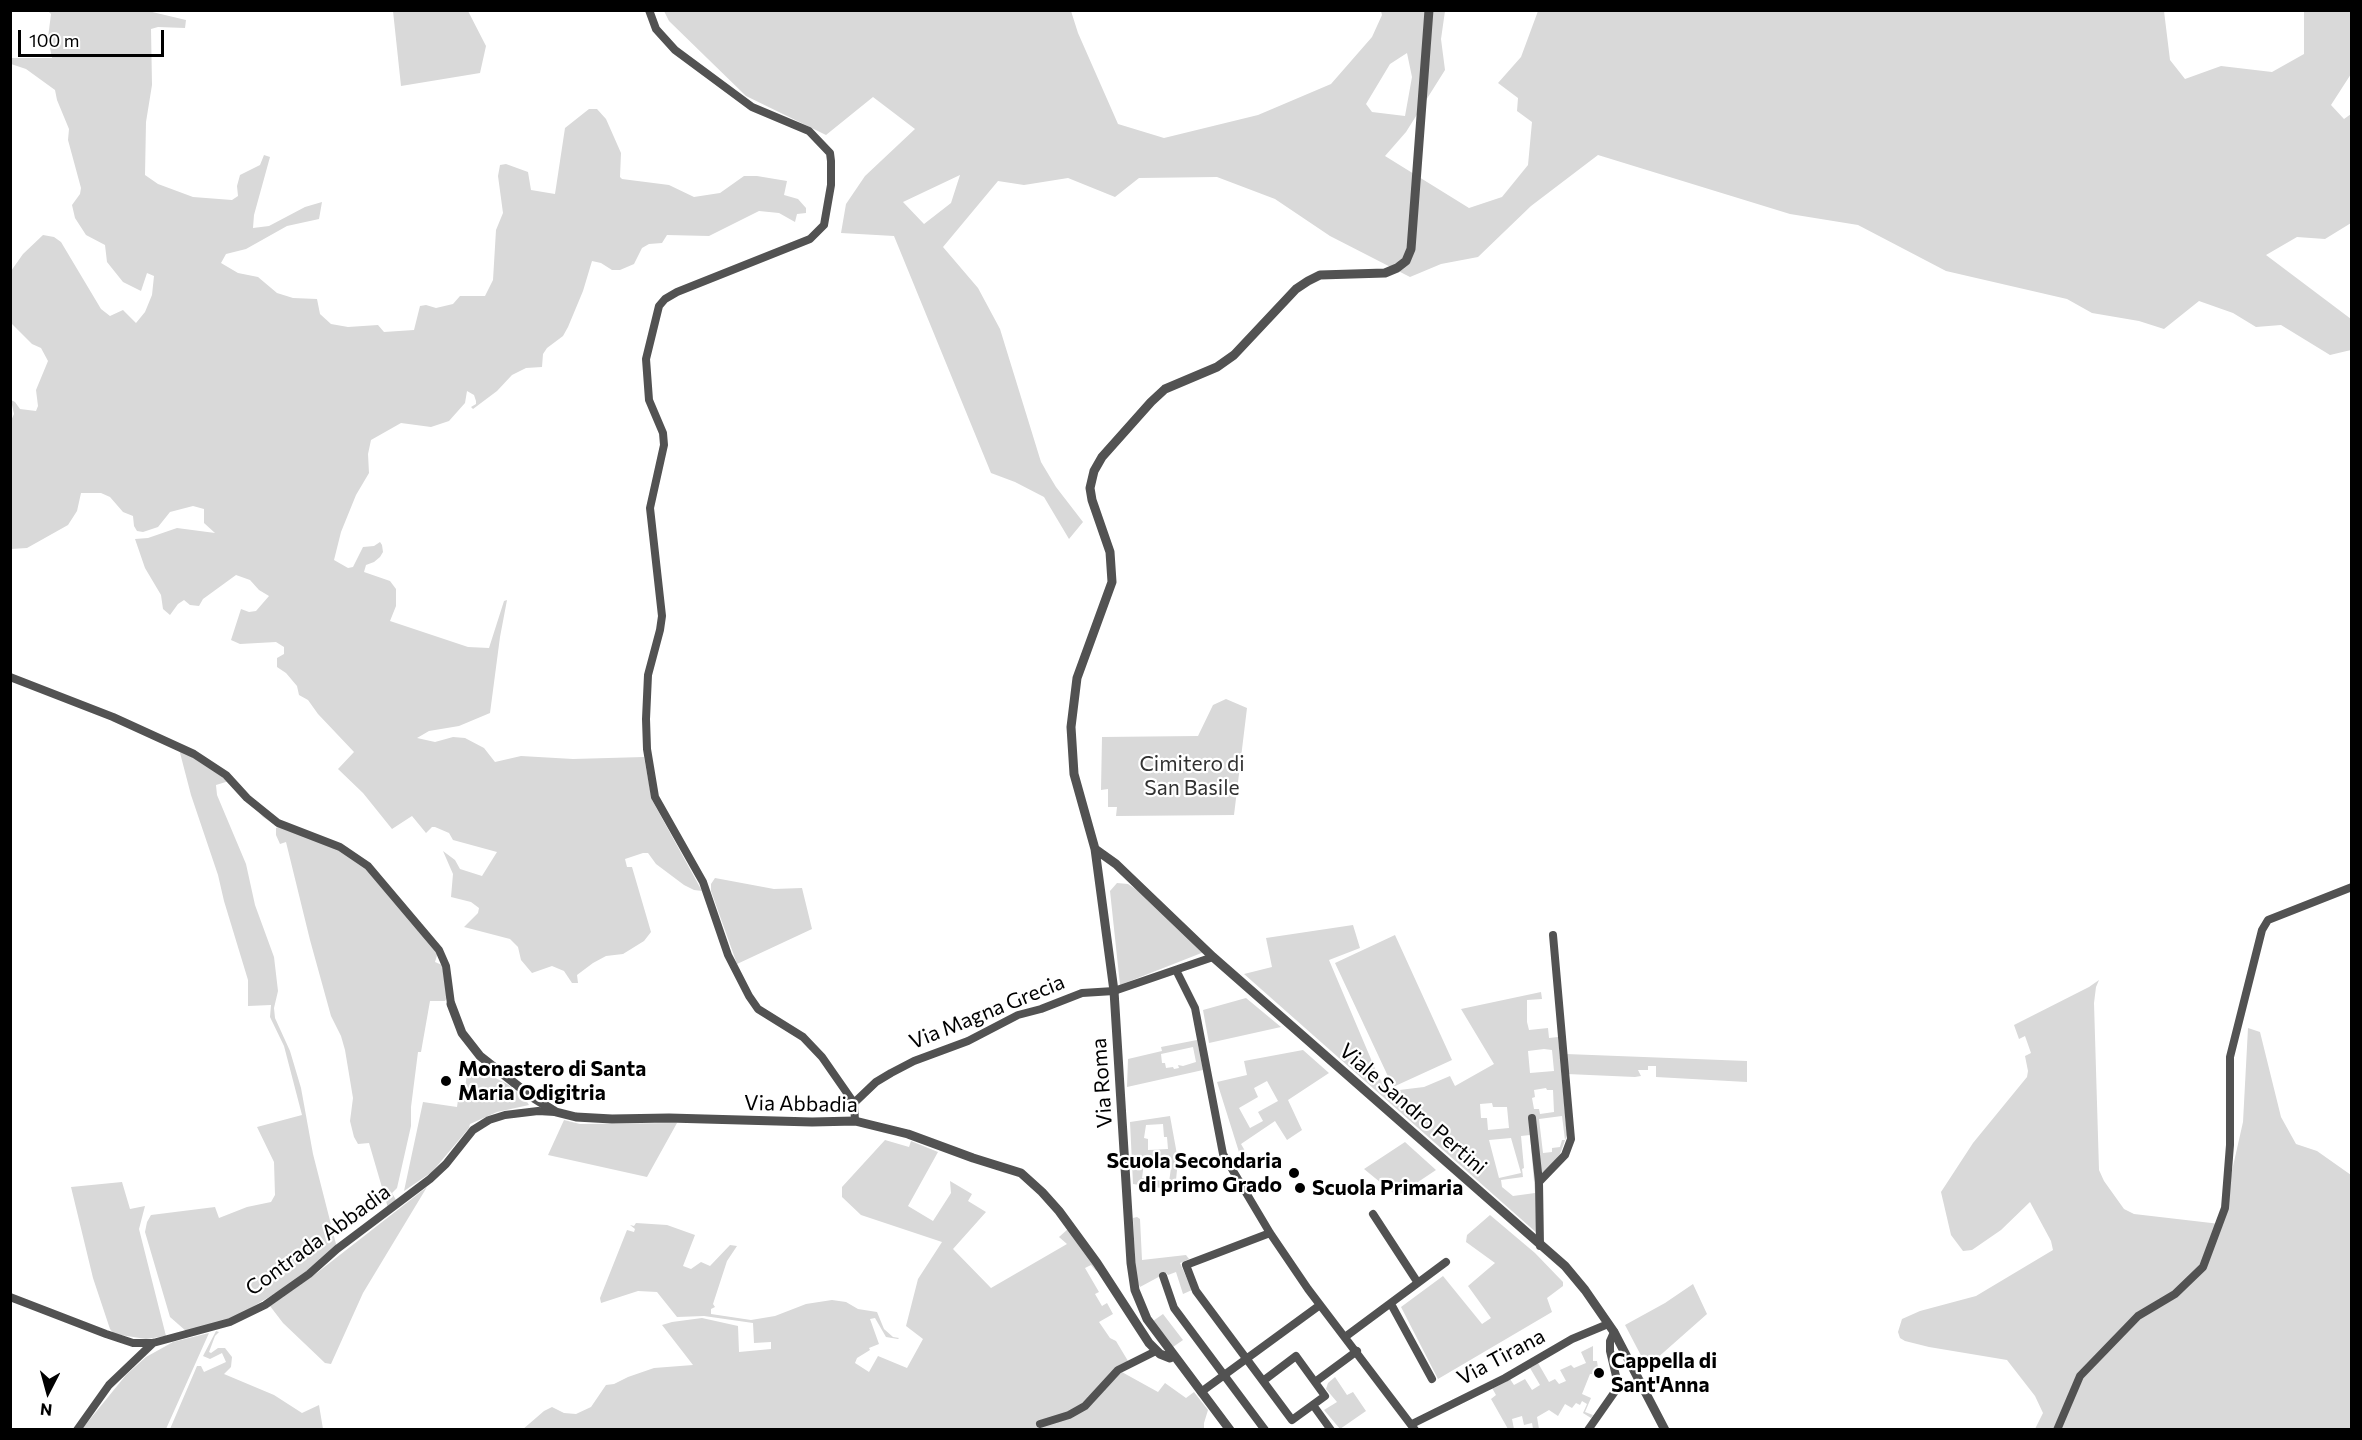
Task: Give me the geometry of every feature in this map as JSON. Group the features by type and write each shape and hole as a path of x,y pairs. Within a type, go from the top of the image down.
{"street":[{"path":"649,10 656,29 675,50 752,107 809,131 830,153 831,184 824,225 810,239 677,292 665,299 659,306 646,359 649,400 663,433 664,444 650,508 662,616 648,675 646,719 647,749 655,797 703,882 728,956 749,996 763,1013 803,1037 822,1057 854,1103 855,1120"},
{"name":"Via Roma","path":"1230,1430 1147,1319 1135,1290 1131,1263 1114,991 1095,849 1074,774 1071,727 1077,678 1112,582 1110,552 1090,488 1094,471 1102,457 1165,389 1217,367 1234,355 1296,289 1308,280 1320,275 1385,273 1406,261 1411,249 1429,10"},
{"path":"10,676 113,717 194,754 226,776 247,798 278,823 340,847 368,866 439,950 446,966 451,1004"},
{"name":"Viale Sandro Pertini","path":"1095,849 1116,864 1213,957 1565,1266 1611,1328 1663,1428"},
{"path":"2058,1430 2080,1376 2138,1316 2175,1294 2203,1268 2225,1208 2230,1145 2230,1057 2262,930 2268,920 2352,887"},
{"path":"1539,1182 1565,1155 1571,1139 1553,935"},
{"name":"Via Magna Grecia","path":"854,1103 891,1073 914,1061 968,1041 1018,1015 1041,1009 1082,993 1096,990 1114,991 1213,957"},
{"path":"1176,970 1195,1008 1223,1154 1270,1233 1320,1305 1414,1427"},
{"name":"Via Abbadia","path":"451,1004 462,1034 480,1056 532,1097 556,1112 576,1117 612,1119 669,1118 812,1122 855,1120 908,1134 963,1155 1021,1173 1059,1211 1156,1351"},
{"name":"Contrada Abbadia","path":"10,1297 133,1342 153,1343 230,1322 265,1305 309,1274 430,1179 446,1164 473,1130 489,1120 522,1112 556,1112"},
{"path":"1532,1118 1539,1182 1540,1246"},
{"path":"1373,1214 1418,1283"},
{"path":"1263,1380 1296,1356 1325,1396 1292,1420 1196,1291 1186,1265 1270,1233"},
{"path":"1345,1337 1446,1262"},
{"path":"1163,1276 1174,1308 1265,1430"},
{"path":"1391,1304 1432,1379"},
{"path":"1200,1392 1320,1305"},
{"path":"1588,1430 1616,1390 1616,1376 1610,1351 1611,1328"},
{"name":"Via Tirana","path":"1414,1427 1572,1339 1611,1328"},
{"path":"77,1430 109,1385 153,1343"},
{"path":"1040,1424 1069,1415 1085,1406 1118,1370 1156,1351 1170,1358 1174,1356"},
{"path":"1315,1382 1357,1351"},
{"path":"1313,1404 1331,1430"}],"green space":[{"path":"48,11 148,11 186,20 185,28 151,29 152,85 146,122 145,175 158,184 193,197 232,200 238,196 237,186 240,175 260,165 264,155 270,157 254,215 253,228 269,226 305,207 322,202 319,219 287,226 246,249 226,254 221,263 238,273 258,277 277,293 293,298 317,299 320,314 331,324 348,327 378,325 384,332 414,330 420,306 436,308 453,304 460,296 485,296 493,280 496,230 503,213 498,176 500,165 506,164 528,172 531,190 555,194 565,128 589,109 597,109 606,119 621,153 620,177 622,179 669,185 694,197 720,193 744,176 757,176 787,181 784,195 798,199 806,208 806,213 797,214 795,222 779,213 759,211 709,236 667,235 662,243 649,244 642,248 634,264 620,270 612,270 601,263 592,261 568,327 563,336 543,354 542,367 526,368 512,375 497,391 473,409 471,407 476,404 474,395 467,391 465,403 449,421 431,427 401,423 371,440 368,454 369,473 356,495 341,532 334,560 348,568 353,567 363,547 374,546 380,542 382,545 383,552 380,557 366,565 364,572 390,581 396,589 396,606 390,621 468,647 489,648 504,601 507,600 490,713 459,726 429,731 417,738 435,742 453,737 465,738 484,748 495,762 521,756 573,759 644,757 652,800 702,891 684,885 656,864 648,853 625,859 627,867 632,867 651,932 644,941 623,954 606,956 593,963 577,975 578,983 572,983 564,971 552,966 532,973 521,960 518,947 510,939 464,927 478,913 479,908 471,902 451,897 453,874 443,851 455,860 460,869 482,876 497,852 453,840 449,833 435,827 426,833 412,816 392,829 363,793 338,769 354,752 308,700 299,695 297,686 286,673 277,667 277,658 284,654 284,647 276,642 240,644 231,640 241,609 249,612 256,611 269,596 259,590 250,580 236,575 203,599 199,606 190,605 184,600 170,615 163,609 161,595 145,568 135,539 148,538 177,528 215,533 204,523 204,509 193,506 170,512 158,527 143,532 137,531 133,516 123,512 110,497 101,493 81,493 77,511 68,525 27,548 11,549 10,423 14,414 11,400 20,409 36,411 38,406 36,390 48,361 41,348 32,344 11,323 11,271 23,254 43,235 54,237 61,242 101,309 110,316 123,310 136,323 145,312 152,295 154,276 147,273 141,291 123,282 107,262 105,245 86,235 75,218 72,205 80,194 81,188 68,140 69,129 55,90 26,69 11,64 10,58 52,58 48,38 51,14"},
{"path":"393,11 468,11 486,46 480,73 401,86"},
{"path":"664,11 1071,11 1078,33 1118,124 1164,138 1258,115 1331,84 1372,37 1382,15 1381,11 1445,11 1441,39 1445,70 1406,132 1385,156 1469,208 1502,197 1528,165 1532,122 1517,111 1518,98 1498,83 1521,57 1538,11 2164,11 2170,60 2185,79 2221,66 2272,72 2304,54 2304,11 2351,11 2351,74 2331,105 2344,119 2351,114 2351,223 2325,239 2297,237 2266,255 2351,319 2351,350 2330,355 2281,325 2256,327 2233,313 2199,301 2164,329 2139,321 2092,313 2067,299 1946,271 1858,225 1790,214 1598,155 1531,206 1478,257 1441,264 1410,277 1330,236 1275,199 1217,177 1139,178 1115,197 1068,178 1024,185 998,181 943,247 978,288 1000,329 1041,462 1056,487 1083,522 1069,539 1044,497 991,473 894,236 841,233 846,204 865,176 915,129 873,97 826,135 746,96 669,21","holes":["1407,53 1412,77 1405,116 1372,112 1366,104 1390,64","960,175 951,203 924,224 903,202"]},
{"name":"Cimitero di San Basile","path":"1226,699 1247,708 1234,815 1116,816 1117,807 1108,807 1108,789 1101,790 1102,737 1198,736 1213,705"},
{"path":"179,749 217,769 282,828 329,845 363,863 437,947 435,962 442,965 447,998 445,1001 430,1001 421,1052 418,1052 411,1126 397,1188 392,1193 396,1200 388,1208 369,1143 358,1144 354,1137 350,1121 353,1098 345,1050 331,1016 286,842 280,844 276,835 278,827 263,817 234,785 229,781 216,785 217,795 246,864 255,905 274,957 278,991 274,1008 275,1018 290,1051 301,1088 313,1154 337,1248 291,1284 242,1313 212,1326 186,1331 170,1317 145,1232 147,1222 151,1215 215,1207 219,1218 247,1207 271,1202 275,1195 274,1162 257,1127 302,1115 284,1046 270,1017 271,1005 248,1006 248,980"},
{"path":"715,878 774,889 802,888 812,929 737,964 711,891 711,884"},
{"path":"1117,883 1128,884 1140,892 1204,952 1120,985 1110,891"},
{"path":"1353,925 1360,948 1329,960 1379,1078 1391,1091 1424,1087 1450,1076 1455,1086 1494,1064 1461,1009 1541,992 1542,999 1527,1000 1527,1022 1529,1030 1548,1028 1549,1038 1558,1037 1567,1135 1560,1154 1537,1181 1538,1234 1244,974 1272,967 1266,938","holes":["1552,1050 1554,1071 1530,1073 1528,1051","1546,1088 1553,1090 1554,1112 1540,1114 1539,1109 1534,1109 1532,1098 1535,1097 1534,1090","1492,1103 1493,1107 1507,1107 1509,1128 1488,1130 1487,1118 1481,1118 1480,1104","1562,1116 1565,1140 1562,1140 1560,1147 1552,1148 1552,1152 1543,1153 1539,1119","1530,1135 1535,1193 1513,1196 1502,1187 1501,1180 1523,1177 1522,1169 1524,1168 1521,1136","1511,1138 1521,1173 1499,1178 1489,1140"]},
{"path":"1395,935 1452,1060 1393,1087 1335,963"},
{"path":"2099,980 2094,1003 2099,1170 2124,1209 2134,1214 2220,1224 2243,1122 2248,1028 2260,1032 2281,1117 2296,1144 2317,1151 2351,1175 2351,1429 2035,1429 2043,1413 2035,1396 2007,1360 1929,1347 1900,1338 1898,1332 1902,1319 1920,1311 1976,1296 2053,1250 2051,1241 2030,1202 2001,1230 1972,1250 1963,1251 1951,1235 1941,1192 1973,1143 2027,1077 2025,1056 2031,1053 2025,1036 2019,1039 2014,1025"},
{"path":"1246,998 1281,1027 1209,1043 1203,1010"},
{"path":"1197,1040 1203,1070 1127,1087 1128,1059 1162,1051 1161,1047","holes":["1193,1047 1196,1062 1183,1066 1178,1065 1179,1068 1166,1068 1165,1063 1162,1063 1161,1054"]},
{"path":"1303,1050 1329,1073 1288,1100 1302,1130 1287,1140 1275,1121 1241,1144 1252,1163 1244,1168 1217,1082 1247,1075 1244,1061","holes":["1267,1081 1278,1101 1258,1112 1263,1121 1250,1128 1239,1108 1258,1097 1254,1088"]},
{"path":"1566,1054 1747,1061 1747,1082 1656,1077 1656,1066 1648,1066 1648,1070 1638,1070 1641,1076 1635,1077 1567,1074"},
{"path":"468,1068 486,1073 507,1084 524,1097 529,1105 497,1112 470,1124 432,1172 404,1191 423,1102 457,1107 458,1100 463,1100"},
{"path":"1170,1116 1178,1160 1175,1190 1133,1184 1130,1122","holes":["1163,1124 1168,1149 1148,1150 1148,1139 1144,1138 1146,1125","1144,1163 1171,1168 1169,1182 1142,1178"]},
{"path":"564,1120 580,1124 677,1123 647,1177 548,1155"},
{"path":"885,1140 909,1147 911,1141 938,1152 908,1206 933,1221 951,1193 950,1181 972,1194 968,1201 986,1212 953,1249 991,1288 1067,1244 1059,1237 1068,1229 1098,1269 1096,1271 1091,1265 1085,1268 1099,1292 1095,1294 1102,1306 1107,1303 1113,1314 1099,1322 1110,1338 1116,1341 1128,1361 1120,1371 1158,1392 1165,1383 1186,1398 1194,1392 1208,1410 1204,1430 522,1430 552,1407 564,1413 576,1414 591,1407 606,1385 654,1368 693,1365 662,1325 702,1318 738,1326 739,1352 771,1349 771,1342 754,1343 753,1323 704,1316 677,1317 657,1292 638,1291 601,1303 600,1298 627,1230 634,1232 635,1229 630,1225 634,1226 636,1223 667,1225 695,1235 683,1266 691,1269 701,1262 710,1266 730,1245 737,1246 727,1261 713,1304 715,1307 711,1309 711,1314 751,1320 775,1316 806,1304 832,1300 846,1302 858,1309 877,1312 884,1329 893,1337 899,1338 886,1337 875,1318 870,1319 879,1344 869,1348 870,1350 857,1358 855,1363 869,1372 878,1356 907,1368 923,1339 906,1326 918,1279 942,1242 861,1215 842,1197 842,1187"},
{"path":"1405,1142 1436,1170 1397,1196 1364,1169"},
{"path":"122,1182 130,1209 145,1206 139,1229 166,1336 146,1339 114,1334 110,1329 93,1278 71,1187"},
{"path":"427,1187 363,1293 331,1364 325,1363 283,1323 270,1306 318,1272"},
{"path":"1490,1215 1535,1253 1563,1282 1563,1286 1547,1298 1552,1312 1438,1379 1401,1307 1443,1276 1482,1324 1491,1318 1468,1286 1495,1263 1466,1242 1467,1235"},
{"path":"1133,1218 1140,1219 1142,1260 1186,1255 1189,1259 1180,1263 1192,1290 1183,1294 1176,1272 1168,1275 1166,1273 1140,1287 1136,1279"},
{"path":"1693,1284 1707,1314 1647,1367 1625,1325 1665,1303"},
{"path":"1163,1314 1183,1340 1173,1347 1153,1321"},
{"path":"216,1331 219,1332 209,1352 225,1348 232,1357 231,1367 224,1374 274,1395 302,1413 319,1405 323,1429 170,1429 197,1366 201,1366 204,1372 226,1362 222,1353 210,1359 203,1356"},
{"path":"209,1333 166,1429 82,1429 126,1375 146,1357 173,1342"},
{"path":"1593,1346 1593,1361 1597,1361 1598,1368 1590,1374 1582,1394 1591,1398 1585,1412 1593,1415 1591,1418 1583,1413 1587,1404 1582,1401 1580,1405 1576,1403 1572,1408 1565,1404 1558,1416 1549,1410 1537,1417 1539,1429 1533,1429 1532,1423 1524,1425 1522,1416 1512,1419 1514,1429 1508,1429 1491,1399 1496,1395 1492,1388 1510,1379 1514,1385 1525,1379 1532,1390 1540,1385 1530,1368 1538,1363 1549,1382 1555,1379 1559,1384 1566,1381 1560,1370 1571,1365 1574,1368 1586,1363 1581,1352"},
{"path":"1335,1377 1347,1395 1353,1392 1366,1411 1340,1429 1324,1410 1337,1402 1326,1389 1328,1383"}],"place":[{"name":"Monastero di Santa Maria Odigitria","path":"446,1081"},
{"name":"Scuola Secondaria di primo Grado","path":"1294,1173"},
{"name":"Scuola Primaria","path":"1300,1188"},
{"name":"Cappella di Sant'Anna","path":"1599,1373"}]}
